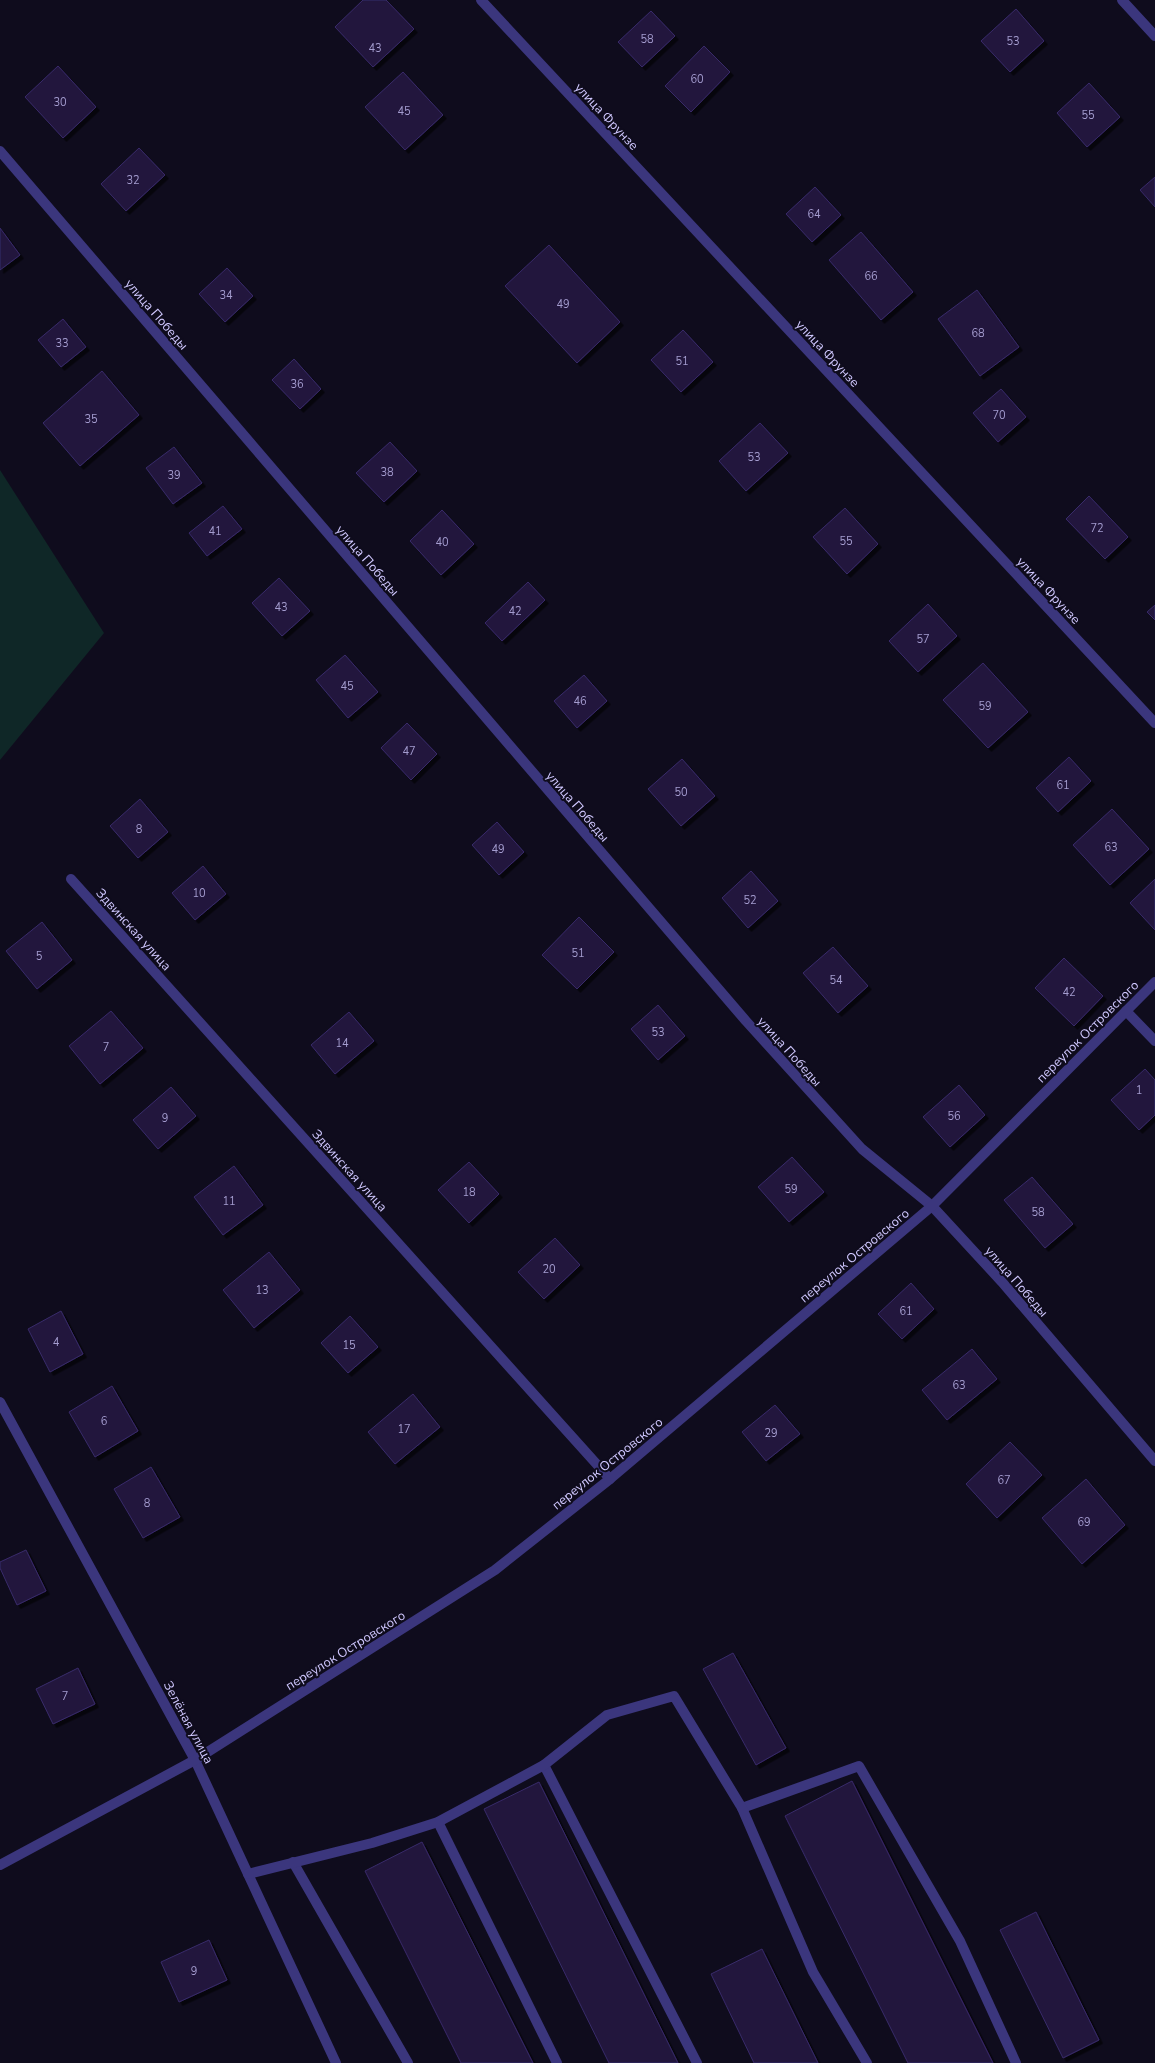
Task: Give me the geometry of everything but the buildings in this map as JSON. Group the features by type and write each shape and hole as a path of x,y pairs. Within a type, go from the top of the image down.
{"street":[{"name":"улица Фрунзе","path":"481,0 1155,723"},
{"path":"1122,0 1155,36"},
{"name":"улица Победы","path":"0,151 746,1021 862,1149 932,1206 1002,1282 1155,1460"},
{"name":"Здвинская улица","path":"71,879 610,1479"},
{"name":"переулок Островского","path":"0,1866 195,1760 495,1570 610,1479 932,1206 1155,982"},
{"path":"1126,1011 1155,1041"},
{"name":"Зелёная улица","path":"0,1402 4,1417 195,1760 336,2063"},
{"path":"248,1874 372,1843 438,1822 544,1765 607,1715 674,1696 742,1808 813,1972 867,2063"},
{"path":"544,1765 697,2063"},
{"path":"742,1808 860,1766 960,1941 1016,2063"},
{"path":"438,1822 557,2063"},
{"path":"293,1862 408,2063"}],"green space":[{"path":"0,470 104,633 0,760"}]}
